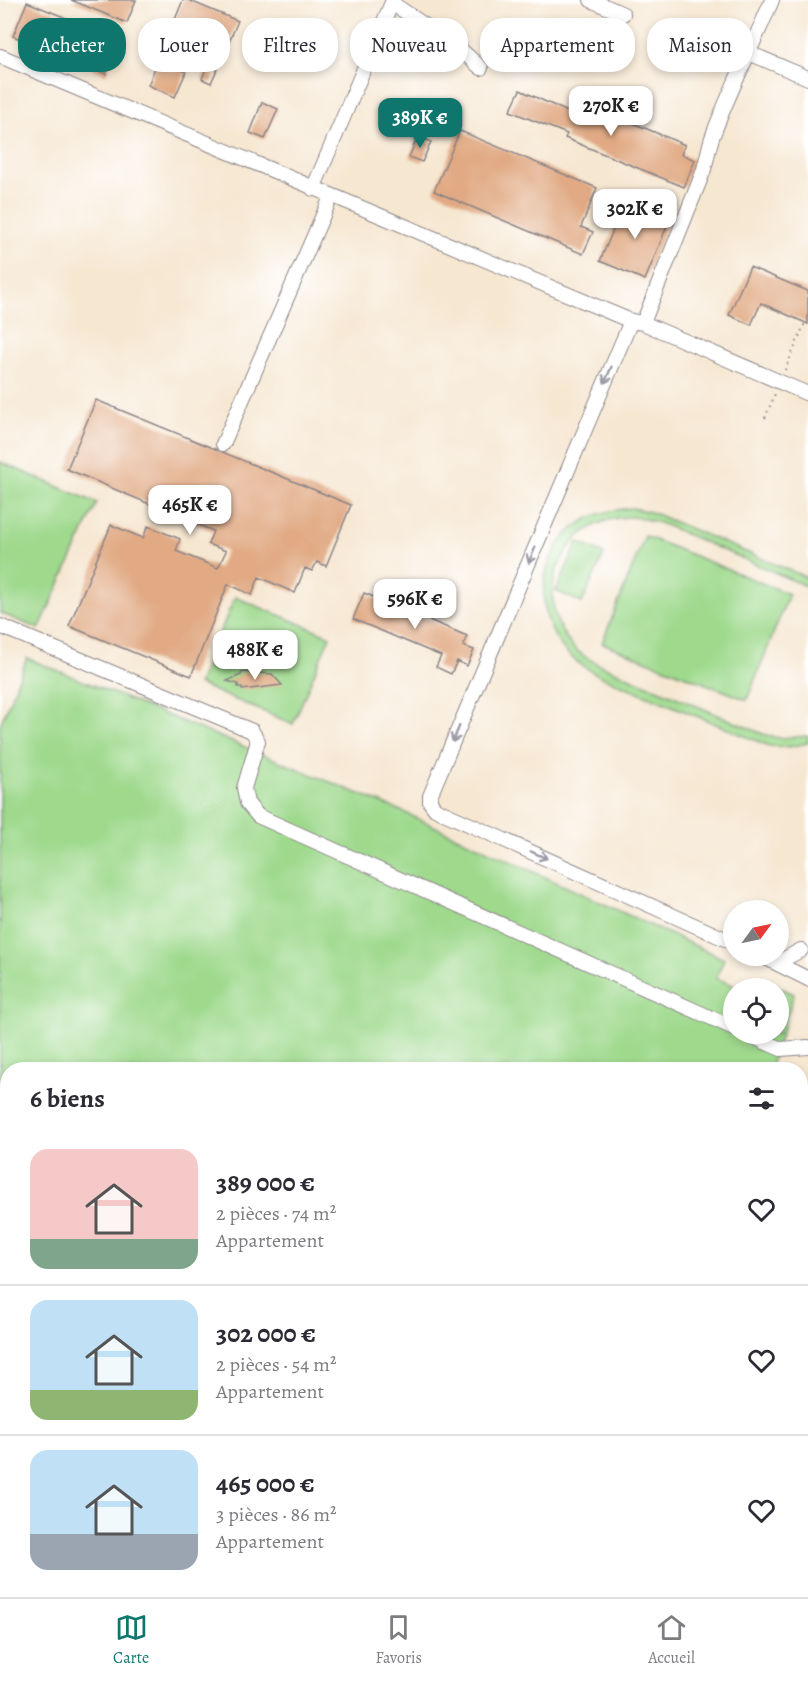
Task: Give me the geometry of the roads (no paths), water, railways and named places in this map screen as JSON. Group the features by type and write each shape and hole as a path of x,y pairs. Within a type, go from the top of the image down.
{"street":[{"path":"591,0 623,14"},
{"path":"753,44 772,0"},
{"path":"313,189 393,1 461,50 480,67"},
{"path":"753,55 808,78"},
{"path":"0,56 313,189 808,393"},
{"path":"723,938 435,809 429,802 490,653 699,183 712,139 738,72"},
{"path":"223,444 331,196"},
{"path":"0,626 252,731 258,741 244,788 247,803 258,816 723,1023"},
{"path":"789,956 801,950"},
{"path":"783,966 808,979"},
{"path":"769,1044 781,1049 808,1047"}]}
